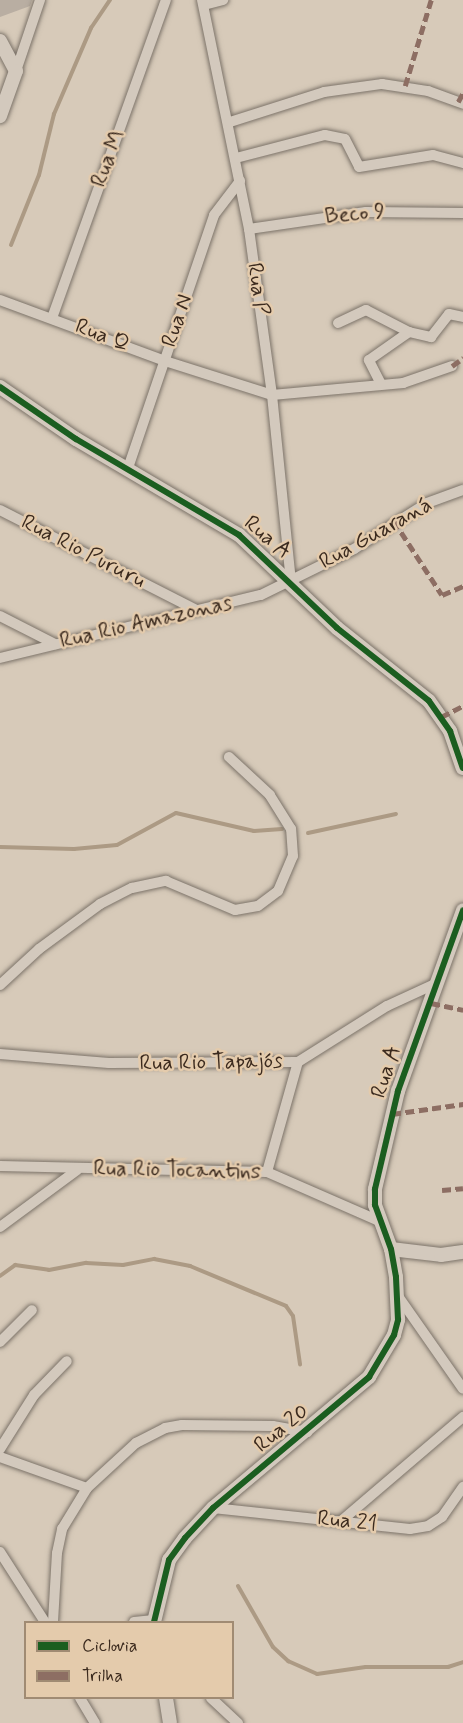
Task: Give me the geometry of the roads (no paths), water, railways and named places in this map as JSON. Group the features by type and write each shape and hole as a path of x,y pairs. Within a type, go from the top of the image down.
{"street":[{"path":"0,116 40,0"},
{"name":"Rua M","path":"52,318 166,0"},
{"path":"203,2 223,0"},
{"name":"Rua P","path":"203,2 230,122 249,229 272,395 291,582"},
{"path":"0,41 16,71"},
{"path":"230,122 324,92 382,84 428,91 463,104"},
{"path":"236,158 325,135 345,139 359,167 433,155 463,163"},
{"name":"Rua N","path":"128,468 214,215 240,181"},
{"name":"Beco 9","path":"249,229 366,212 463,213"},
{"name":"Rua Q","path":"0,300 165,361 272,395"},
{"path":"338,322 366,310 409,332 431,337 449,314 463,317"},
{"path":"381,384 369,360 409,332"},
{"path":"272,395 427,378 452,366"},
{"name":"Rua A","path":"0,387 66,433 239,535 337,628 429,701 450,730 463,768"},
{"name":"Rua Guaraná","path":"291,582 354,549 427,503 463,490"},
{"name":"Rua Rio Pururu","path":"0,510 198,611"},
{"name":"Rua Rio Amazonas","path":"0,658 261,595 291,582"},
{"path":"0,616 55,644"},
{"path":"0,985 39,949 99,904 132,888 166,881 235,910 258,906 278,891 293,856 291,829 270,795 230,757"},
{"name":"Rua A","path":"391,1249 379,1221 375,1189 398,1091 463,910"},
{"name":"Rua Rio Tapajós","path":"0,1054 109,1063 298,1062 387,1006 437,983"},
{"path":"267,1172 298,1062"},
{"name":"Rua Rio Tocantins","path":"0,1167 267,1172 379,1221"},
{"path":"0,1227 77,1170"},
{"path":"391,1249 441,1255 463,1252"},
{"name":"Rua 20","path":"154,1621 169,1560 213,1508 307,1432 369,1377 386,1354 398,1320 398,1296 391,1249"},
{"path":"398,1296 463,1389"},
{"path":"0,1342 32,1310"},
{"path":"0,1449 34,1395 67,1361"},
{"path":"340,1522 463,1417"},
{"path":"53,1621 57,1553 62,1528 87,1488 136,1443 165,1428 273,1426 307,1432"},
{"path":"0,1457 87,1488"},
{"name":"Rua 21","path":"213,1508 410,1529 428,1526 442,1518 463,1487"},
{"path":"0,1552 44,1621"},
{"path":"81,1699 95,1723"},
{"path":"166,1699 171,1723"},
{"path":"212,1699 238,1723"}],"waterway":[{"path":"11,245 39,175 54,114 91,28 110,0"},
{"path":"0,847 74,849 117,845 176,813 254,831 282,829"},
{"path":"308,833 396,814"},
{"path":"0,1276 15,1265 49,1270 86,1263 123,1265 154,1259 190,1266 286,1306 293,1316 300,1364"},
{"path":"238,1586 273,1647 288,1661 317,1674 366,1667 448,1667 463,1662"}]}
